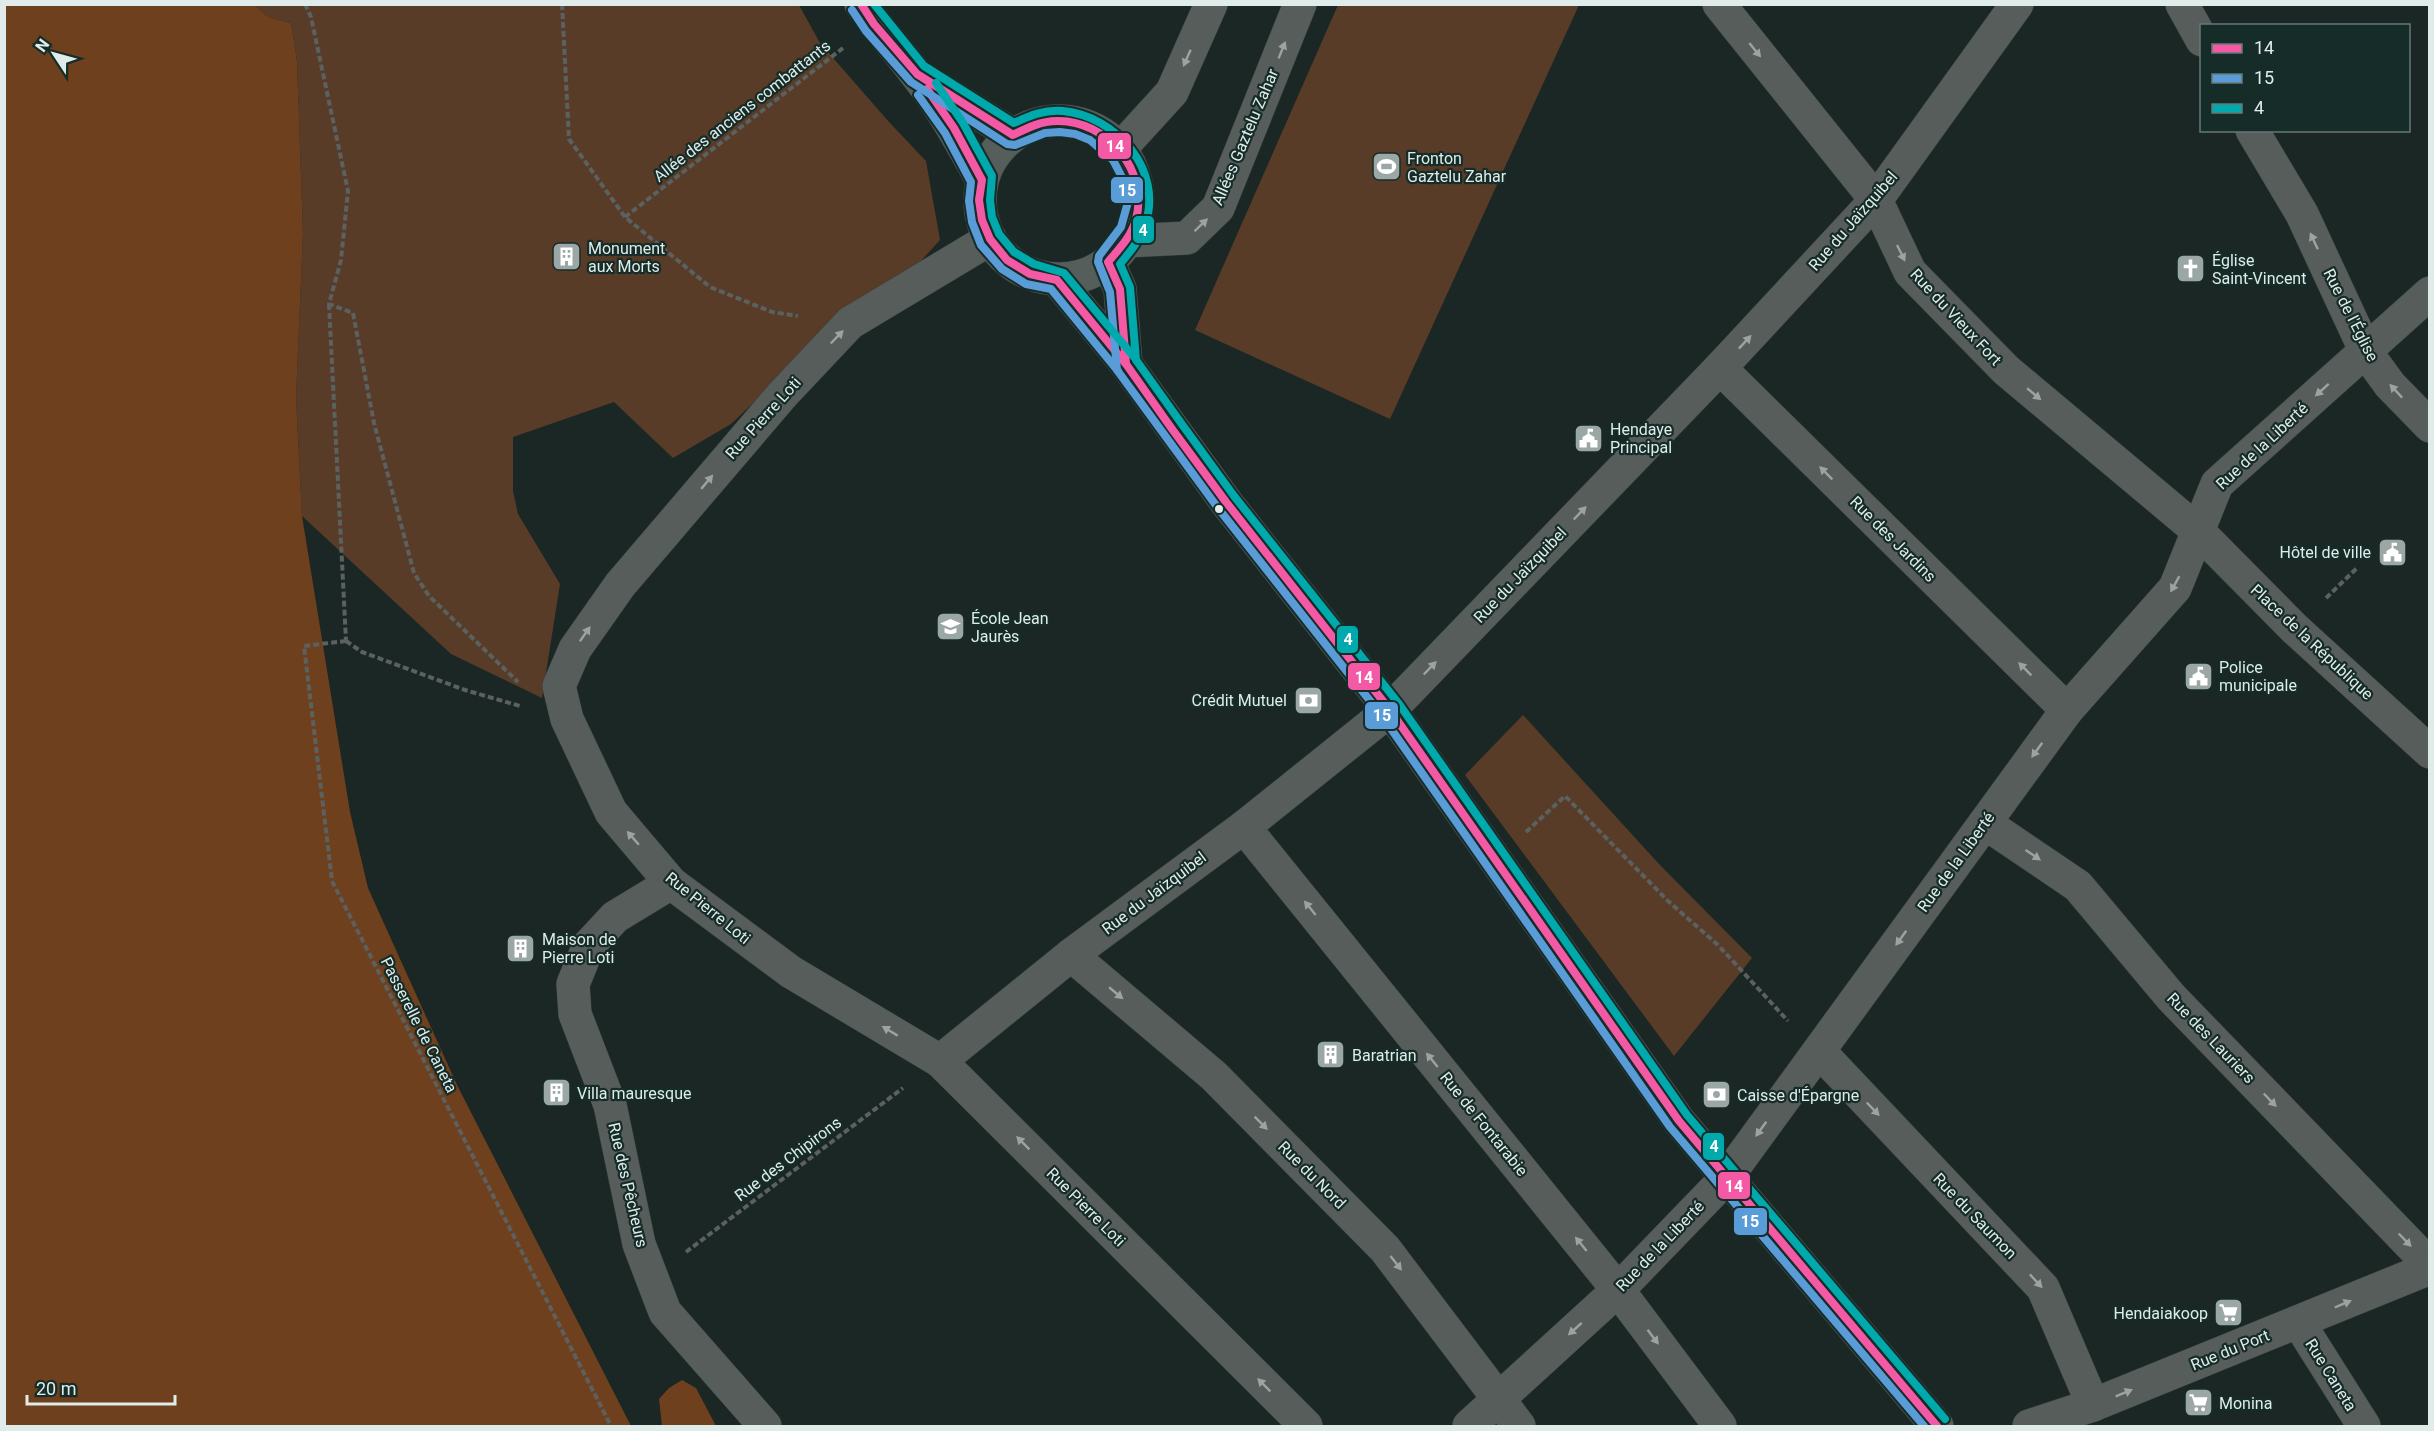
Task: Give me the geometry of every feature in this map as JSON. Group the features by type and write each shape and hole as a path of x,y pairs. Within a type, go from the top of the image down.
{"main road":[{"path":"868,14 917,74 954,128 982,180"},
{"path":"917,74 1013,135"},
{"path":"1059,121 1082,124 1103,134 1120,149 1132,170 1138,194 1136,219 1117,252 1084,275 1057,280 1030,274 1007,260 990,238 982,220 980,200 982,180 999,147 1013,135 1035,124 1059,121"},
{"path":"1117,252 1126,364"},
{"path":"1057,280 1126,364 1226,502 1390,710 1679,1121 1937,1426"}],"street":[{"path":"1120,149 1172,92 1212,4"},
{"name":"Allées Gaztelu Zahar","path":"1117,252 1187,238 1218,208 1300,4"},
{"name":"Rue du Vieux Fort","path":"1719,4 1876,200 1910,272 1998,362 2197,530"},
{"name":"Rue du Jaïzquibel","path":"940,1061 1071,955 1244,826 1390,710 1720,368 1876,200 2017,4"},
{"path":"2182,4 2200,36"},
{"name":"Rue de l'Église","path":"2253,132 2302,214 2366,352 2390,385 2430,426"},
{"name":"Rue Pierre Loti","path":"990,238 850,323 783,394 620,585 575,649 559,686 567,719 611,812 672,882 791,972 940,1061 1306,1426"},
{"name":"Rue de la Liberté","path":"1468,1426 1618,1290 1726,1177 2067,710 2175,588 2217,484 2430,293"},
{"name":"Rue des Jardins","path":"1720,368 2067,710"},
{"name":"Place de la République","path":"2197,530 2295,629 2430,752"},
{"name":"Rue des Lauriers","path":"1985,823 2078,886 2171,997 2430,1267"},
{"name":"Rue de Fontarabie","path":"1244,826 1618,1290 1720,1426"},
{"name":"Rue des Pêcheurs","path":"672,882 615,917 589,945 573,984 575,1014 610,1105 639,1244 665,1312 765,1426"},
{"name":"Rue du Nord","path":"1071,955 1214,1076 1384,1248 1519,1426"},
{"name":"Rue du Saumon","path":"1819,1051 2043,1288 2093,1405"},
{"name":"Rue du Port","path":"2029,1426 2093,1405 2299,1323 2430,1267"},
{"name":"Rue Caneta","path":"2299,1323 2364,1426"}],"path":[{"path":"305,4 311,17 348,191 341,260 329,304 346,641 362,652 465,690 567,719"},
{"path":"562,4 569,139 625,217 710,287 772,312 850,323"},
{"name":"Allée des anciens combattants","path":"625,217 868,14"},
{"path":"329,304 353,313 374,423 414,573 429,596 522,686 559,686"},
{"path":"2340,584 2357,568"},
{"name":"Passerelle de Caneta","path":"346,641 304,646 332,881 611,1426"},
{"path":"1496,860 1565,796 1668,901 1718,945 1819,1051"},
{"name":"Rue des Chipirons","path":"652,1278 845,1130 940,1061"}],"shaded area":[{"path":"5,4 255,5 268,17 291,23 297,61 303,233 296,398 302,516 350,812 368,888 457,1085 631,1426 5,1426"},
{"path":"255,5 799,5 820,43 926,161 940,240 911,272 825,335 731,424 673,458 614,402 513,437 513,491 518,514 560,584 542,698 451,654 302,516 296,398 303,233 297,61 291,23 268,17"},
{"name":"Fronton Gaztelu Zahar","path":"1338,5 1579,5 1390,419 1195,330"},
{"path":"1523,715 1659,864 1752,958 1674,1056 1465,775"},
{"path":"682,1380 696,1388 716,1426 662,1426 659,1399 669,1388"}],"transit line":[{"name":"14","path":"861,4 874,24 917,74 1013,135 1045,122 1075,123 1092,129 1120,152 1130,167 1136,183 1138,201 1136,219 1131,231 1108,262 1120,289 1126,364 1226,502 1390,710 1679,1121 1937,1426"},
{"name":"4","path":"874,4 924,66 1014,123 1050,111 1083,115 1101,123 1131,149 1148,185 1149,205 1140,236 1120,264 1130,287 1136,360 1234,496 1399,704 1687,1115 1945,1419"},
{"name":"15","path":"852,10 866,31 911,82 1007,144 1015,145 1045,133 1075,134 1090,140 1113,160 1127,187 1128,202 1121,227 1099,256 1098,262 1110,292 1117,370 1218,508 1382,716 1670,1127 1924,1426"},
{"name":"4","path":"936,83 963,123 992,176 990,200 992,217 999,234 1014,252 1034,264 1064,273 1134,357"},
{"name":"14","path":"927,89 954,128 982,180 979,200 982,220 990,239 1007,260 1030,274 1057,280 1126,364"},
{"name":"15","path":"918,95 945,133 971,182 969,201 972,222 981,245 1002,269 1026,284 1051,289 1118,371"}],"place":[{"name":"Fronton Gaztelu Zahar","path":"1386,167"},
{"name":"Monument aux Morts","path":"567,257"},
{"name":"Église Saint-Vincent","path":"2191,269"},
{"name":"Hendaye Principal","path":"1589,438"},
{"name":"Hôtel de ville","path":"2392,552"},
{"name":"École Jean Jaurès","path":"950,627"},
{"name":"Police municipale","path":"2198,676"},
{"name":"Crédit Mutuel","path":"1308,700"},
{"name":"Maison de Pierre Loti","path":"521,948"},
{"name":"Baratrian","path":"1331,1055"},
{"name":"Villa mauresque","path":"556,1093"},
{"name":"Caisse d'Épargne","path":"1716,1095"},
{"name":"Hendaiakoop","path":"2229,1313"},
{"name":"Monina","path":"2198,1403"}]}
